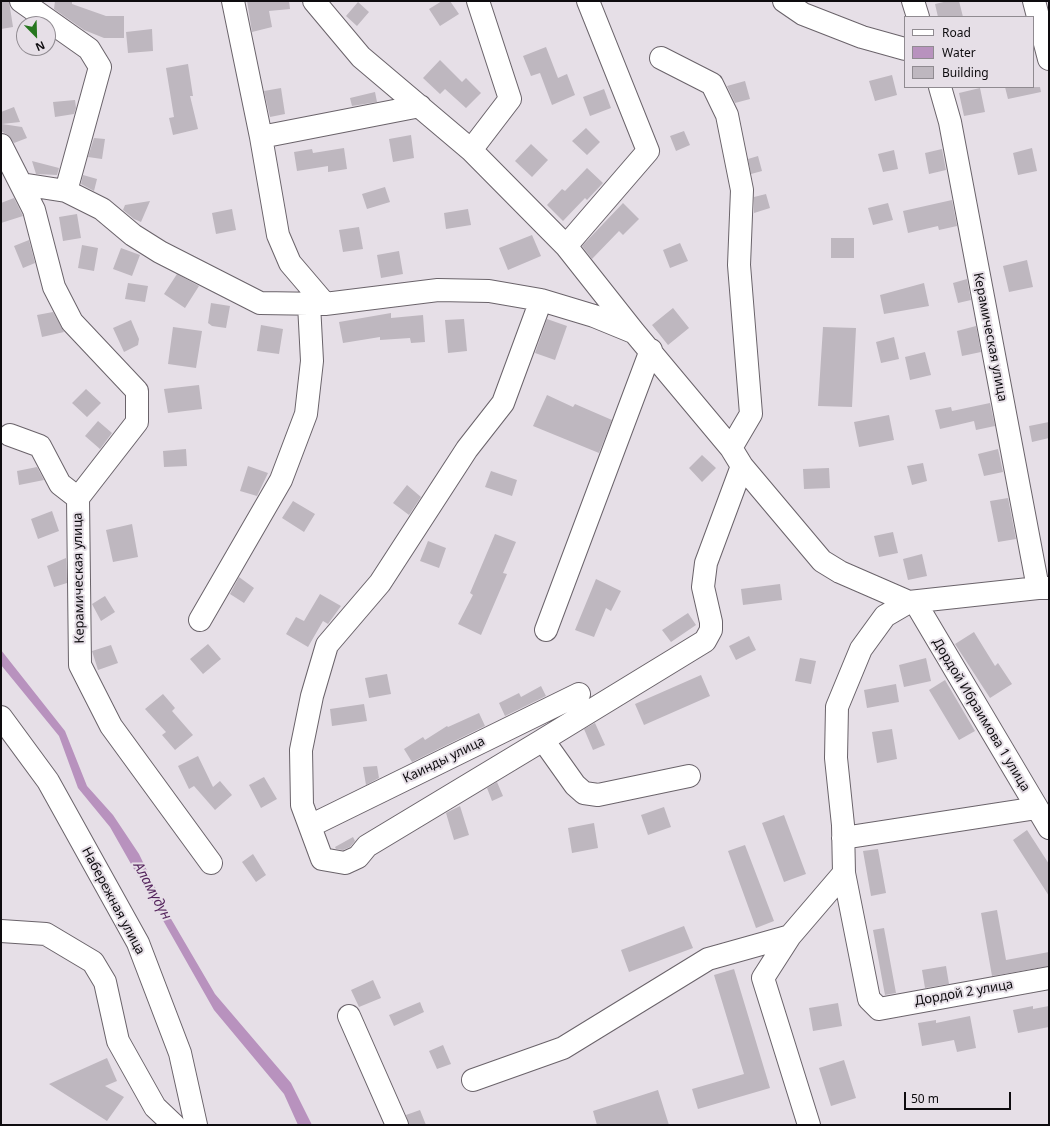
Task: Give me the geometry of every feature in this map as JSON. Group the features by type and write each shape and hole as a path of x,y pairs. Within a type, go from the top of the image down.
{"street":[{"path":"22,1 89,49 100,67 66,191"},
{"path":"200,620 282,480 306,414 317,304 290,264 278,235 261,137 233,1"},
{"path":"314,1 361,57 471,150 566,246 634,332 651,350 731,448 742,466 822,561 840,572 912,602"},
{"path":"471,150 510,99 478,1"},
{"path":"566,246 648,151 588,1"},
{"path":"784,1 803,14 862,36 904,49"},
{"path":"913,1 918,16"},
{"path":"1034,1 1049,59"},
{"path":"661,58 712,84 727,115 742,190 740,265 750,414 731,448"},
{"name":"Керамическая улица","path":"940,88 950,122 1043,588"},
{"path":"261,137 420,106"},
{"name":"Керамическая улица","path":"1,146 34,210 54,286 72,322 137,391 137,422 78,498 80,665 111,726 211,863"},
{"path":"21,184 66,191 102,209 133,235 160,252 260,304 317,304 438,290 489,291 541,300 594,316 634,332"},
{"path":"541,300 503,403 466,449 380,583 328,645 312,696 301,750 302,805 322,859 345,863 358,856 367,846 705,641 711,630 711,622 703,587 706,563 723,521 742,466"},
{"path":"546,630 651,350"},
{"path":"10,435 40,446 60,484 78,498"},
{"path":"809,1125 762,978 790,936 844,873 843,838 836,758 837,707 861,649 885,616 912,602 1043,588"},
{"name":"Дордой Ибраимова 1 улица","path":"912,602 1049,828"},
{"name":"Каинды улица","path":"310,826 578,694"},
{"name":"Набережная улица","path":"1,717 48,781 138,943 180,1053 196,1125"},
{"path":"543,740 575,785 584,793 598,795 689,776"},
{"path":"843,838 1037,808"},
{"name":"Дордой 2 улица","path":"844,873 869,999 879,1009 1049,978"},
{"path":"1,931 46,934 92,962 105,982 118,1041 155,1106 174,1125"},
{"path":"473,1080 562,1048 708,959 790,936"},
{"path":"349,1016 397,1125"}],"water":[{"name":"Аламүдүн","path":"1,650 65,731 87,786 113,815 139,854 167,912 215,994 291,1083 312,1125 298,1125 284,1094 214,1010 110,827 78,788 59,736 1,665"}],"building":[{"path":"1,1 9,1 13,27 1,29"},
{"path":"55,1 72,1 72,4 106,16 124,16 124,38 104,38 84,30 54,9"},
{"path":"247,1 289,1 290,9 269,11 272,27 252,32"},
{"path":"442,1 450,1 459,14 440,26 429,9"},
{"path":"948,1 959,1 963,16 938,16 935,4"},
{"path":"358,2 369,12 357,26 346,16"},
{"path":"152,29 153,51 128,53 126,32"},
{"path":"546,47 558,78 567,74 575,95 552,105 540,73 531,76 523,56"},
{"path":"440,60 462,82 466,78 481,93 466,108 445,89 440,94 423,78"},
{"path":"188,64 193,96 190,96 198,129 173,135 169,118 174,117 166,68"},
{"path":"892,75 897,95 875,101 869,81"},
{"path":"745,81 750,99 735,103 727,86"},
{"path":"1040,87 1041,92 1008,99 1005,88"},
{"path":"281,88 285,114 270,117 264,91"},
{"path":"980,88 985,112 964,116 959,93"},
{"path":"604,89 611,108 590,116 583,97"},
{"path":"375,92 377,102 352,106 350,98"},
{"path":"75,100 76,108 74,114 55,117 53,102"},
{"path":"14,107 20,122 2,124 22,127 27,138 14,143 8,135 1,131 1,112"},
{"path":"586,128 600,142 587,155 572,141"},
{"path":"684,131 690,145 676,151 670,136"},
{"path":"411,135 414,158 393,162 389,139"},
{"path":"94,138 105,139 102,159 88,157"},
{"path":"531,144 548,160 532,177 515,161"},
{"path":"344,148 347,169 328,172 328,166 297,171 294,152 312,149 313,153"},
{"path":"1032,148 1037,171 1018,175 1013,153"},
{"path":"942,149 946,170 929,174 925,153"},
{"path":"894,150 898,169 883,172 878,154"},
{"path":"758,156 762,171 751,174 748,159"},
{"path":"32,161 59,168 57,175 36,174"},
{"path":"587,168 603,183 587,200 585,198 563,221 547,205 562,189 565,191"},
{"path":"83,175 97,179 94,191 81,184"},
{"path":"385,187 390,202 367,209 362,194"},
{"path":"766,194 770,208 754,213 754,197"},
{"path":"14,198 23,216 1,223 1,203"},
{"path":"952,200 957,226 939,230 938,226 908,233 903,211"},
{"path":"150,201 141,222 134,219 123,210 125,205"},
{"path":"623,203 639,219 623,235 619,231 592,259 582,246"},
{"path":"888,203 893,220 873,225 868,208"},
{"path":"232,209 236,230 216,234 212,213"},
{"path":"468,209 471,225 446,229 444,213"},
{"path":"77,214 81,238 63,241 59,217"},
{"path":"359,227 363,249 343,252 339,230"},
{"path":"532,235 541,256 508,270 499,248"},
{"path":"831,238 854,238 854,258 831,258"},
{"path":"29,240 35,263 23,268 14,246"},
{"path":"680,243 688,261 670,268 663,250"},
{"path":"82,245 98,248 94,271 78,268"},
{"path":"121,248 140,255 132,276 113,269"},
{"path":"399,251 403,274 381,278 377,255"},
{"path":"1027,260 1033,287 1009,292 1003,266"},
{"path":"177,274 199,286 185,308 164,294"},
{"path":"967,279 971,300 958,303 953,283"},
{"path":"128,283 148,286 145,302 125,299"},
{"path":"924,283 929,306 884,314 880,295"},
{"path":"211,303 230,306 226,328 212,326 208,323"},
{"path":"673,308 689,328 668,345 652,325"},
{"path":"53,312 64,332 42,337 37,315"},
{"path":"391,313 391,318 423,315 425,342 411,343 410,338 380,340 380,337 343,343 339,322"},
{"path":"464,319 467,351 448,353 445,320"},
{"path":"547,319 567,326 555,360 535,353"},
{"path":"131,320 139,339 138,345 124,352 113,328"},
{"path":"261,325 283,329 279,354 257,351"},
{"path":"976,326 981,352 962,356 957,331"},
{"path":"173,327 202,331 196,368 168,364"},
{"path":"823,327 856,328 852,407 818,406"},
{"path":"894,337 899,359 881,363 876,342"},
{"path":"925,352 931,375 910,380 905,357"},
{"path":"199,385 202,409 168,413 164,389"},
{"path":"86,389 101,403 87,417 72,403"},
{"path":"547,395 573,407 575,404 612,420 599,453 533,426"},
{"path":"990,403 995,426 976,430 974,421 940,429 935,410 951,407 952,411"},
{"path":"889,415 894,440 859,447 854,422"},
{"path":"98,421 112,433 100,449 85,436"},
{"path":"1049,422 1049,438 1032,442 1029,426"},
{"path":"186,449 187,466 164,467 163,451"},
{"path":"998,449 1003,472 984,476 978,454"},
{"path":"702,455 716,468 702,482 689,468"},
{"path":"923,463 927,481 912,485 907,466"},
{"path":"248,466 268,473 257,496 240,491"},
{"path":"37,467 44,480 19,485 17,471"},
{"path":"829,468 830,488 804,489 803,469"},
{"path":"491,471 517,480 512,496 485,487"},
{"path":"407,485 421,497 409,515 393,503"},
{"path":"1008,498 1016,539 998,542 990,501"},
{"path":"293,501 315,514 304,532 282,518"},
{"path":"52,511 59,531 38,539 31,519"},
{"path":"132,524 138,557 113,562 106,530"},
{"path":"893,532 898,553 879,557 874,536"},
{"path":"495,534 516,542 503,573 507,574 481,635 458,624 473,595 470,593"},
{"path":"428,541 446,548 439,568 420,561"},
{"path":"922,554 927,576 908,580 903,559"},
{"path":"66,558 67,583 54,587 47,566"},
{"path":"239,577 254,588 244,603 230,594"},
{"path":"596,579 621,591 611,611 606,608 594,637 575,630"},
{"path":"780,584 782,600 743,605 741,589"},
{"path":"320,594 341,606 328,624 323,621 308,647 286,634 296,617 304,621"},
{"path":"105,596 115,612 101,621 92,604"},
{"path":"688,613 696,625 671,642 662,630"},
{"path":"974,632 995,666 998,663 1012,684 990,698 955,644"},
{"path":"749,636 756,650 736,660 729,646"},
{"path":"208,644 221,659 203,674 190,659"},
{"path":"111,645 118,663 98,670 92,651"},
{"path":"800,658 816,661 811,684 795,681"},
{"path":"926,658 931,681 904,687 899,665"},
{"path":"387,674 391,694 369,698 365,678"},
{"path":"701,675 710,696 644,725 635,704"},
{"path":"945,680 975,731 959,740 929,690"},
{"path":"896,684 899,702 867,708 864,690"},
{"path":"541,686 546,696 505,716 499,703 519,693 521,697"},
{"path":"163,694 175,708 172,711 193,735 175,750 162,735 166,732 145,709"},
{"path":"364,704 367,721 332,726 330,709"},
{"path":"479,713 485,726 412,762 404,749 423,737 425,740 447,726 448,727"},
{"path":"595,723 605,745 593,750 584,729"},
{"path":"892,729 897,759 877,763 872,732"},
{"path":"198,756 213,787 220,781 232,795 215,810 194,786 189,789 178,766"},
{"path":"377,766 379,778 366,785 363,767"},
{"path":"264,777 277,799 261,808 249,785"},
{"path":"497,782 503,796 492,801 487,788"},
{"path":"460,806 469,835 454,840 446,813"},
{"path":"664,807 671,827 648,835 641,815"},
{"path":"784,815 806,874 784,882 762,823"},
{"path":"594,823 598,848 572,853 568,828"},
{"path":"1027,830 1049,864 1049,896 1013,840"},
{"path":"353,837 355,841 350,847 343,850 336,849 335,847"},
{"path":"745,845 774,921 756,928 728,851"},
{"path":"878,849 886,893 871,896 863,851"},
{"path":"253,854 266,875 256,882 242,862"},
{"path":"997,910 1006,960 1049,952 1049,966 992,976 981,913"},
{"path":"684,926 693,948 629,972 621,950"},
{"path":"884,928 896,993 885,995 873,930"},
{"path":"946,966 949,984 925,988 922,970"},
{"path":"734,969 770,1088 698,1109 692,1089 744,1074 714,975"},
{"path":"373,980 381,998 359,1007 351,990"},
{"path":"420,1002 424,1012 394,1026 389,1015"},
{"path":"838,1003 842,1026 813,1031 809,1008"},
{"path":"1033,1006 1033,1009 1049,1006 1049,1027 1018,1033 1013,1010"},
{"path":"970,1016 976,1048 957,1052 954,1040 922,1046 918,1023 936,1020 936,1023"},
{"path":"443,1045 451,1064 437,1069 429,1051"},
{"path":"107,1058 117,1081 105,1086 124,1097 107,1121 49,1084"},
{"path":"844,1060 856,1098 831,1106 819,1068"},
{"path":"658,1090 669,1125 597,1125 593,1111"},
{"path":"420,1110 426,1125 409,1125 406,1115"}]}
